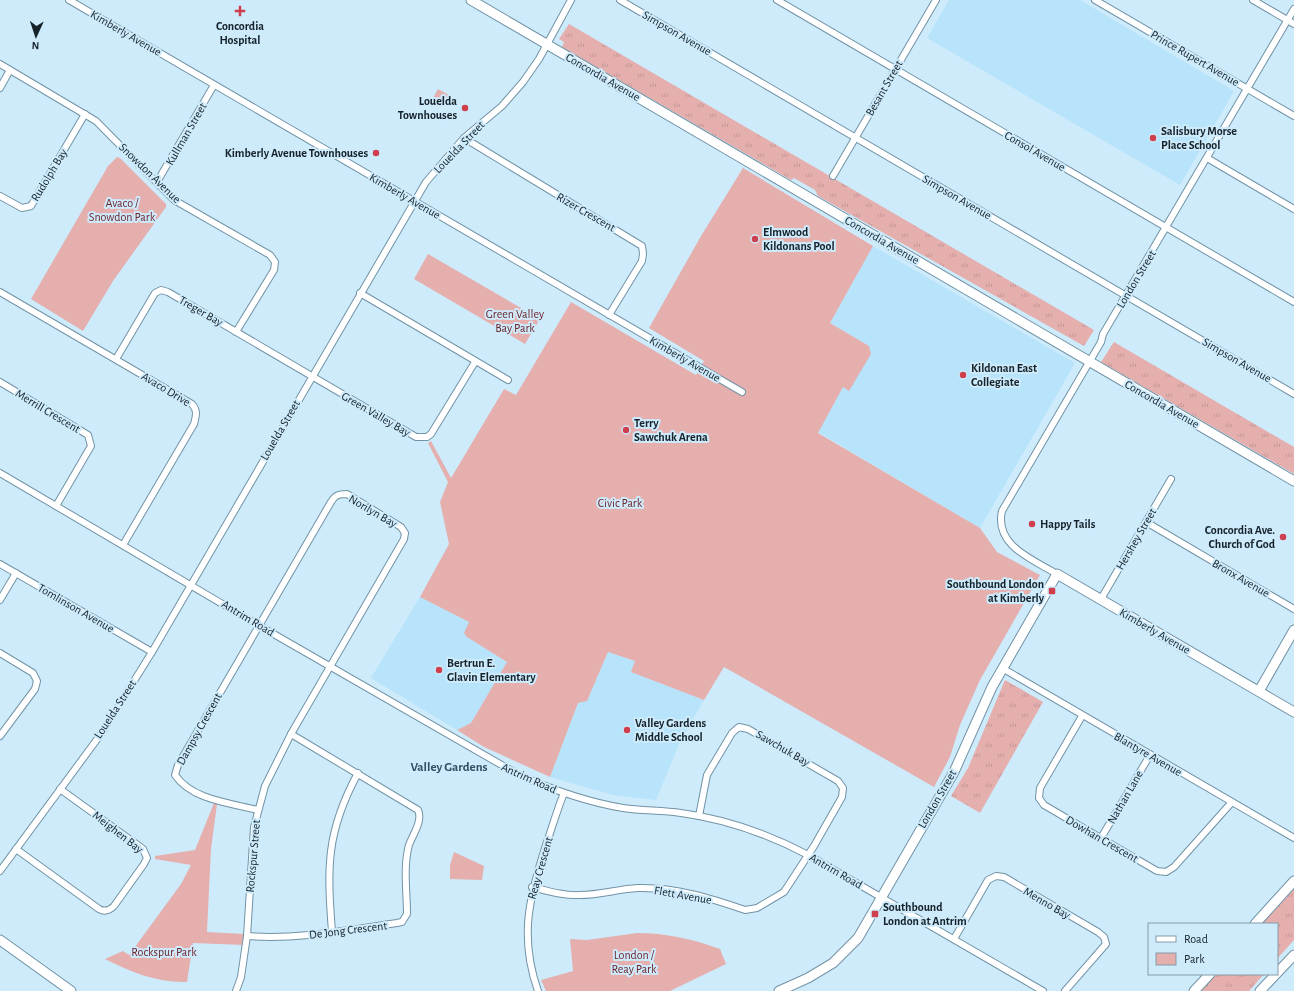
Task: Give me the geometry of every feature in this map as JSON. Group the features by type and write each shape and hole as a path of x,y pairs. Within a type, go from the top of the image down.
{"main road":[{"name":"Concordia Avenue","path":"470,0 1294,481"},
{"name":"Kimberly Avenue","path":"1057,574 1294,712"},
{"name":"London Street","path":"779,991 808,978 834,963 858,938 880,896 954,772 1002,668 1057,574"},
{"path":"1259,691 1294,630"},
{"path":"1256,923 1294,881"},
{"path":"0,940 71,991"},
{"path":"1278,971 1294,955"},
{"path":"1194,991 1209,975"},
{"path":"1260,991 1274,975"}],"street":[{"name":"Kimberly Avenue","path":"69,0 742,392"},
{"name":"Louelda Street","path":"0,872 101,734 152,652 414,201 440,164 464,138 502,106 518,88 539,59 571,0"},
{"name":"Simpson Avenue","path":"620,0 1294,394"},
{"name":"Consol Avenue","path":"777,0 1294,302"},
{"name":"Besant Street","path":"833,176 936,0"},
{"name":"Prince Rupert Avenue","path":"1095,0 1294,116"},
{"path":"1253,0 1294,24"},
{"name":"London Street","path":"1017,550 1005,538 1000,521 1002,511 1101,342 1103,334 1294,9"},
{"name":"Snowdon Avenue","path":"0,64 99,123 174,200 270,255 275,262 274,270 236,332"},
{"path":"0,88 10,70"},
{"name":"Kullman Street","path":"158,182 214,85"},
{"name":"Rudolph Bay","path":"0,196 22,208 31,206 85,114"},
{"name":"Rizer Crescent","path":"464,138 642,246 644,254 642,261 609,315"},
{"path":"1207,158 1294,209"},
{"name":"Treger Bay","path":"116,359 155,293 161,290 168,292 312,376"},
{"name":"Avaco Drive","path":"0,292 116,359 192,404 196,408 197,415 194,424 123,545"},
{"path":"360,293 475,362 508,380"},
{"name":"Green Valley Bay","path":"312,376 416,437 423,438 431,434 475,362"},
{"name":"Merrill Crescent","path":"0,382 88,435 91,446 56,506"},
{"name":"Antrim Road","path":"0,473 497,764 525,778 564,793 624,808 699,816 756,831 808,854 1043,991"},
{"name":"Hershey Street","path":"1101,599 1171,479"},
{"name":"Norilyn Bay","path":"258,625 334,497 340,494 347,494 401,527 405,534 402,546 331,667"},
{"name":"Bronx Avenue","path":"1146,522 1294,609"},
{"name":"Kimberly Avenue","path":"1017,550 1057,574"},
{"name":"Tomlinson Avenue","path":"0,564 152,652"},
{"path":"0,600 16,573"},
{"name":"Dampsy Crescent","path":"258,625 178,765 175,774 180,782 204,796 258,810"},
{"path":"0,653 33,673 37,681 35,689 0,736"},
{"name":"Rockspur Street","path":"236,991 241,976 247,936 252,843 258,810 270,774 291,734 331,667"},
{"name":"Blantyre Avenue","path":"1002,668 1082,716 1294,838"},
{"name":"Dowhan Crescent","path":"1082,716 1040,788 1038,798 1044,805 1157,871 1166,872 1174,867 1232,802"},
{"name":"Sawchuk Bay","path":"699,816 707,775 732,733 739,727 744,727 841,784 843,788 842,797 808,854"},
{"name":"De Jong Crescent","path":"247,936 285,937 332,932 402,922 407,914 407,859 409,847 419,822 419,813 414,806 291,734"},
{"name":"Nathan Lane","path":"1101,838 1150,755"},
{"path":"332,932 329,874 332,837 340,809 358,773"},
{"name":"Meighen Bay","path":"16,849 99,909 109,910 114,906 144,864 147,858 143,849 60,789"},
{"name":"Reay Crescent","path":"538,991 528,948 528,918 532,887 564,793"},
{"name":"Flett Avenue","path":"532,887 560,894 575,895 638,888 656,889 700,895 749,911 771,901 784,892 808,854"},
{"name":"Menno Bay","path":"954,939 988,880 996,876 1004,877 1098,932 1104,937 1106,944 1101,952 1065,991"}],"shaded area":[{"name":"Salisbury Morse Place School","path":"949,0 1080,0 1234,91 1180,185 927,38"},
{"name":"Kildonan East Collegiate","path":"873,246 1075,363 980,528 818,432 843,387 847,390 848,389 869,346 830,323"},
{"name":"Bertrun E. Glavin Elementary","path":"420,597 469,622 467,637 507,662 471,723 457,730 371,678"},
{"name":"Valley Gardens Middle School","path":"608,652 635,661 631,672 704,700 679,744 656,800 613,795 550,777 578,703 587,701"}],"green space":[{"path":"569,24 1094,330 1084,346 818,196 815,190 794,178 791,180 562,47 564,42 559,39"},
{"path":"438,89 449,95 444,104 433,98"},
{"name":"Avaco / Snowdon Park","path":"117,157 120,158 166,204 166,207 113,281 83,331 31,299 108,166"},
{"name":"Civic Park","path":"743,168 873,246 830,323 869,346 871,354 849,391 843,387 818,433 980,528 997,552 1040,575 980,680 960,725 950,757 934,787 724,667 704,700 631,672 635,661 608,652 587,701 578,703 550,777 484,747 457,730 471,723 507,662 467,637 464,633 469,622 420,597 449,544 440,502 448,482 428,443 431,441 451,478 504,389 516,395 571,302 696,375 704,361 649,328 701,236"},
{"name":"Green Valley Bay Park","path":"428,254 540,319 525,344 414,279"},
{"path":"1114,342 1294,447 1294,474 1101,362"},
{"path":"1005,680 1043,702 980,813 951,796 968,768"},
{"name":"Rockspur Park","path":"214,803 217,804 211,849 207,932 245,934 244,945 193,943 187,982 165,981 144,976 105,959 123,951 129,955 181,884 191,865 155,859 155,856 195,850"},
{"path":"454,852 484,866 482,880 450,879 450,865"},
{"path":"1294,889 1294,940 1278,958 1278,923 1263,923"},
{"name":"London / Reay Park","path":"637,933 668,935 710,945 720,949 726,964 670,991 546,991 541,980 573,971 570,939 587,940"},
{"path":"1216,975 1263,975 1249,991 1201,991"}],"place":[{"name":"Concordia Hospital","path":"240,11"},
{"name":"Louelda Townhouses","path":"465,108"},
{"name":"Salisbury Morse Place School","path":"1153,138"},
{"name":"Kimberly Avenue Townhouses","path":"376,153"},
{"name":"Elmwood Kildonans Pool","path":"755,239"},
{"name":"Kildonan East Collegiate","path":"963,375"},
{"name":"Terry Sawchuk Arena","path":"626,430"},
{"name":"Happy Tails","path":"1032,524"},
{"name":"Concordia Ave. Church of God","path":"1283,537"},
{"name":"Southbound London at Kimberly","path":"1052,591"},
{"name":"Bertrun E. Glavin Elementary","path":"439,670"},
{"name":"Valley Gardens Middle School","path":"627,730"},
{"name":"Southbound London at Antrim","path":"875,914"}],"district":[{"name":"Valley Gardens","path":"449,767"}]}
